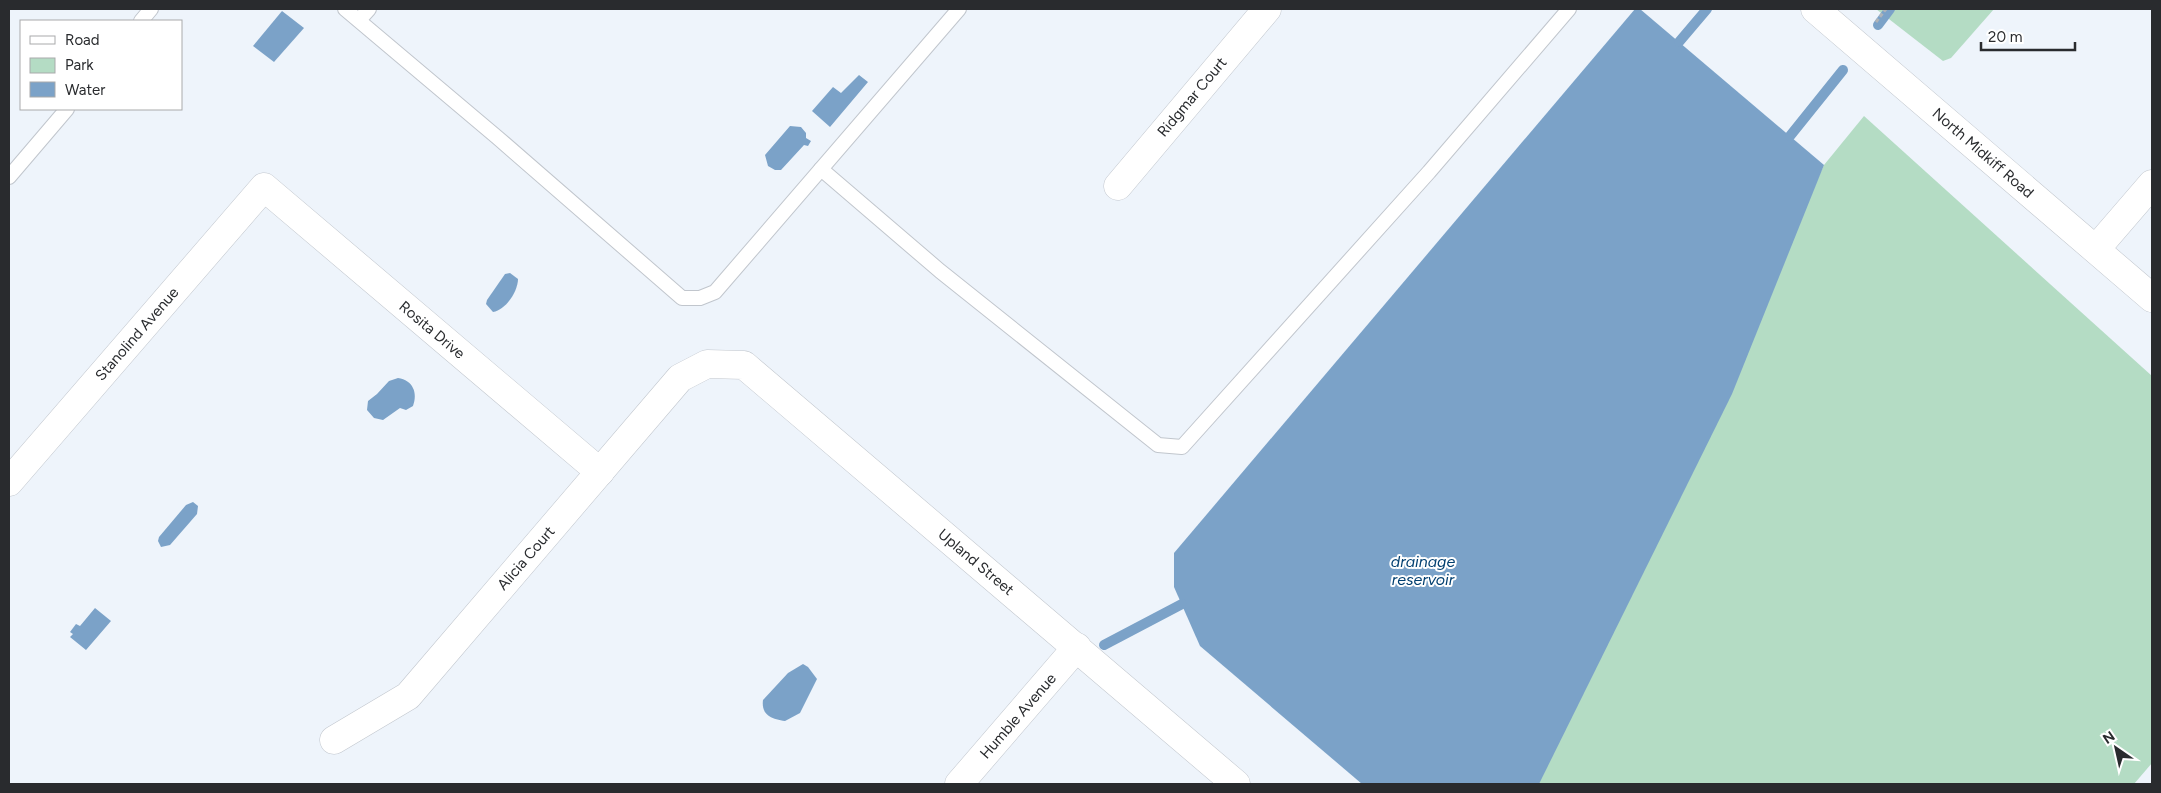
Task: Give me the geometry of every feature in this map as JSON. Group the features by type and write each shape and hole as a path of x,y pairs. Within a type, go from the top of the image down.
{"street":[{"name":"Ridgmar Court","path":"1118,186 1267,9"},
{"name":"North Midkiff Road","path":"1815,9 2152,298"},
{"path":"2096,249 2152,184"},
{"name":"Rosita Drive","path":"264,187 600,472"},
{"name":"Stanolind Avenue","path":"9,482 264,187"},
{"name":"Alicia Court","path":"334,740 408,696 680,378 707,364"},
{"name":"Upland Street","path":"707,364 744,365 1236,784"},
{"name":"Humble Avenue","path":"959,784 1077,647"}],"lane":[{"path":"142,20 151,9"},
{"path":"345,9 498,138 682,298 700,298 715,292 959,9"},
{"path":"359,20 369,9"},
{"path":"820,169 940,271 1158,445 1182,447 1429,172 1569,9"},
{"path":"9,177 66,110"}],"green space":[{"path":"1876,9 1994,9 1951,58 1943,61"},
{"path":"1864,116 2152,376 2152,763 2134,784 1537,784 1824,165"}],"water":[{"name":"drainage reservoir","path":"1635,9 1640,9 1824,165 1732,394 1539,784 1362,784 1200,646 1174,587 1174,553"},
{"path":"282,11 304,28 274,62 253,46"},
{"path":"859,75 868,82 830,127 812,111 833,87 841,93"},
{"path":"790,126 801,127 806,133 806,138 811,141 808,146 804,145 781,170 775,170 768,166 765,155"},
{"path":"510,273 518,279 516,289 507,304 493,312 486,304 487,300 505,274"},
{"path":"398,378 411,384 415,396 413,406 406,410 400,408 383,420 374,418 367,410 368,401 389,381"},
{"path":"193,502 198,506 197,514 170,545 161,547 158,541 159,537 186,505"},
{"path":"95,608 111,621 86,650 70,637 73,634 70,632 76,624 80,626"},
{"path":"803,664 808,667 817,679 800,713 785,721 768,715 764,709 763,700 788,673"}],"waterway":[{"path":"1679,42 1707,9"},
{"path":"1878,25 1890,9"},
{"path":"1790,136 1843,70"},
{"path":"1104,645 1182,604"}]}
